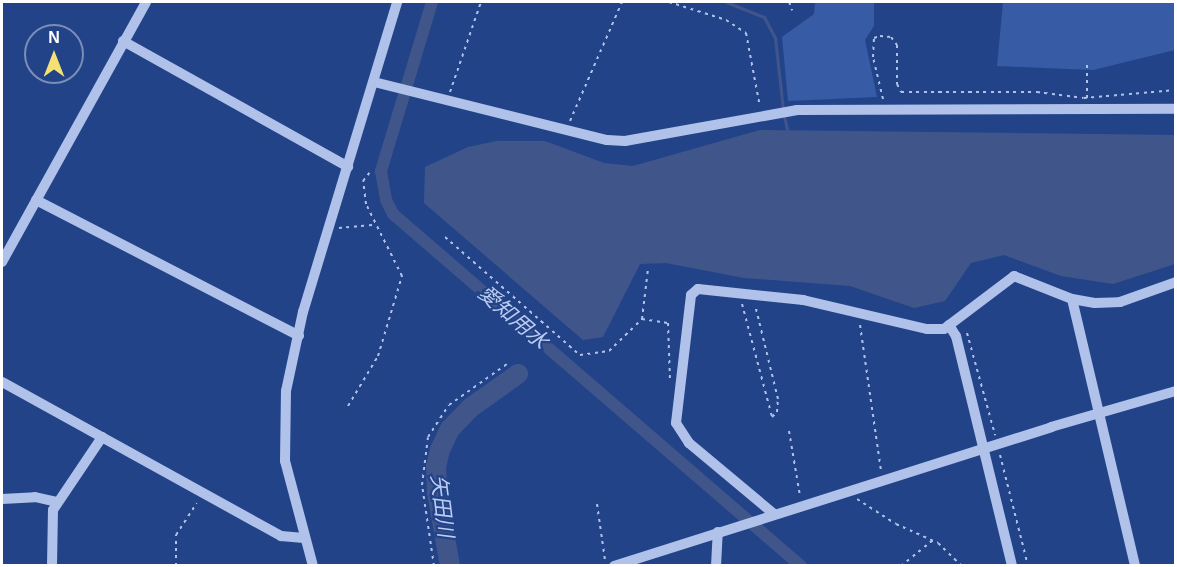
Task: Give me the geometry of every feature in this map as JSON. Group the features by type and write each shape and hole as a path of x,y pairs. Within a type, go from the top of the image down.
{"street":[{"path":"2,262 146,2"},
{"path":"313,566 290,485 284,437 286,391 328,225 348,167 396,2"},
{"path":"123,41 348,167"},
{"path":"374,81 567,130 625,141 760,114 797,110 1176,109"},
{"path":"36,200 299,336"},
{"path":"768,516 689,443 676,423 691,295 698,289 803,300 927,328 944,329 1014,276 1072,299 1120,302 1176,282"},
{"path":"1072,299 1135,566"},
{"path":"949,325 956,336 1012,566"},
{"path":"2,382 281,536 304,538"},
{"path":"614,566 1098,412 1176,391"},
{"path":"52,566 50,523 56,502 102,437"},
{"path":"2,499 35,497 56,502"},
{"path":"716,566 718,532"}],"path":[{"path":"447,100 481,2"},
{"path":"567,130 622,2"},
{"path":"669,2 726,20 746,33 760,114"},
{"path":"789,2 792,10"},
{"path":"882,111 873,57 874,38 880,36 891,37 897,45 897,84 901,92 1037,92 1087,98 1176,90"},
{"path":"1086,110 1087,65"},
{"path":"348,406 378,356 402,276 385,237 375,225 364,192 365,175 370,172"},
{"path":"328,225 343,229 375,225"},
{"path":"445,237 580,355 609,351 642,319 648,269"},
{"path":"739,293 772,417 777,412 778,399 753,294"},
{"path":"859,312 883,480"},
{"path":"642,319 668,323 670,327 670,384"},
{"path":"435,566 422,485 428,437 449,405 507,364"},
{"path":"789,431 802,505"},
{"path":"851,490 868,509 933,540 962,566"},
{"path":"176,566 176,535 204,493"},
{"path":"597,504 606,566"},
{"path":"902,566 933,540"}],"shaded area":[{"path":"815,2 874,2 874,26 865,40 877,97 788,101 782,37 814,14"},
{"path":"1003,2 1175,2 1175,50 1093,70 997,66"},
{"path":"760,130 1175,135 1175,264 1113,284 1061,276 1004,255 971,263 945,301 914,308 850,286 744,278 666,263 640,264 603,337 583,340 424,203 425,167 468,147 497,141 545,141 604,163 633,166"}],"waterway":[{"name":"愛知用水","path":"432,2 381,171 386,200 393,214 801,566"},
{"path":"726,2 764,17 775,38 783,109"},
{"path":"784,116 788,133"},
{"name":"矢田川","path":"450,566 437,492 436,467 440,450 450,429 470,408 518,374"}]}
